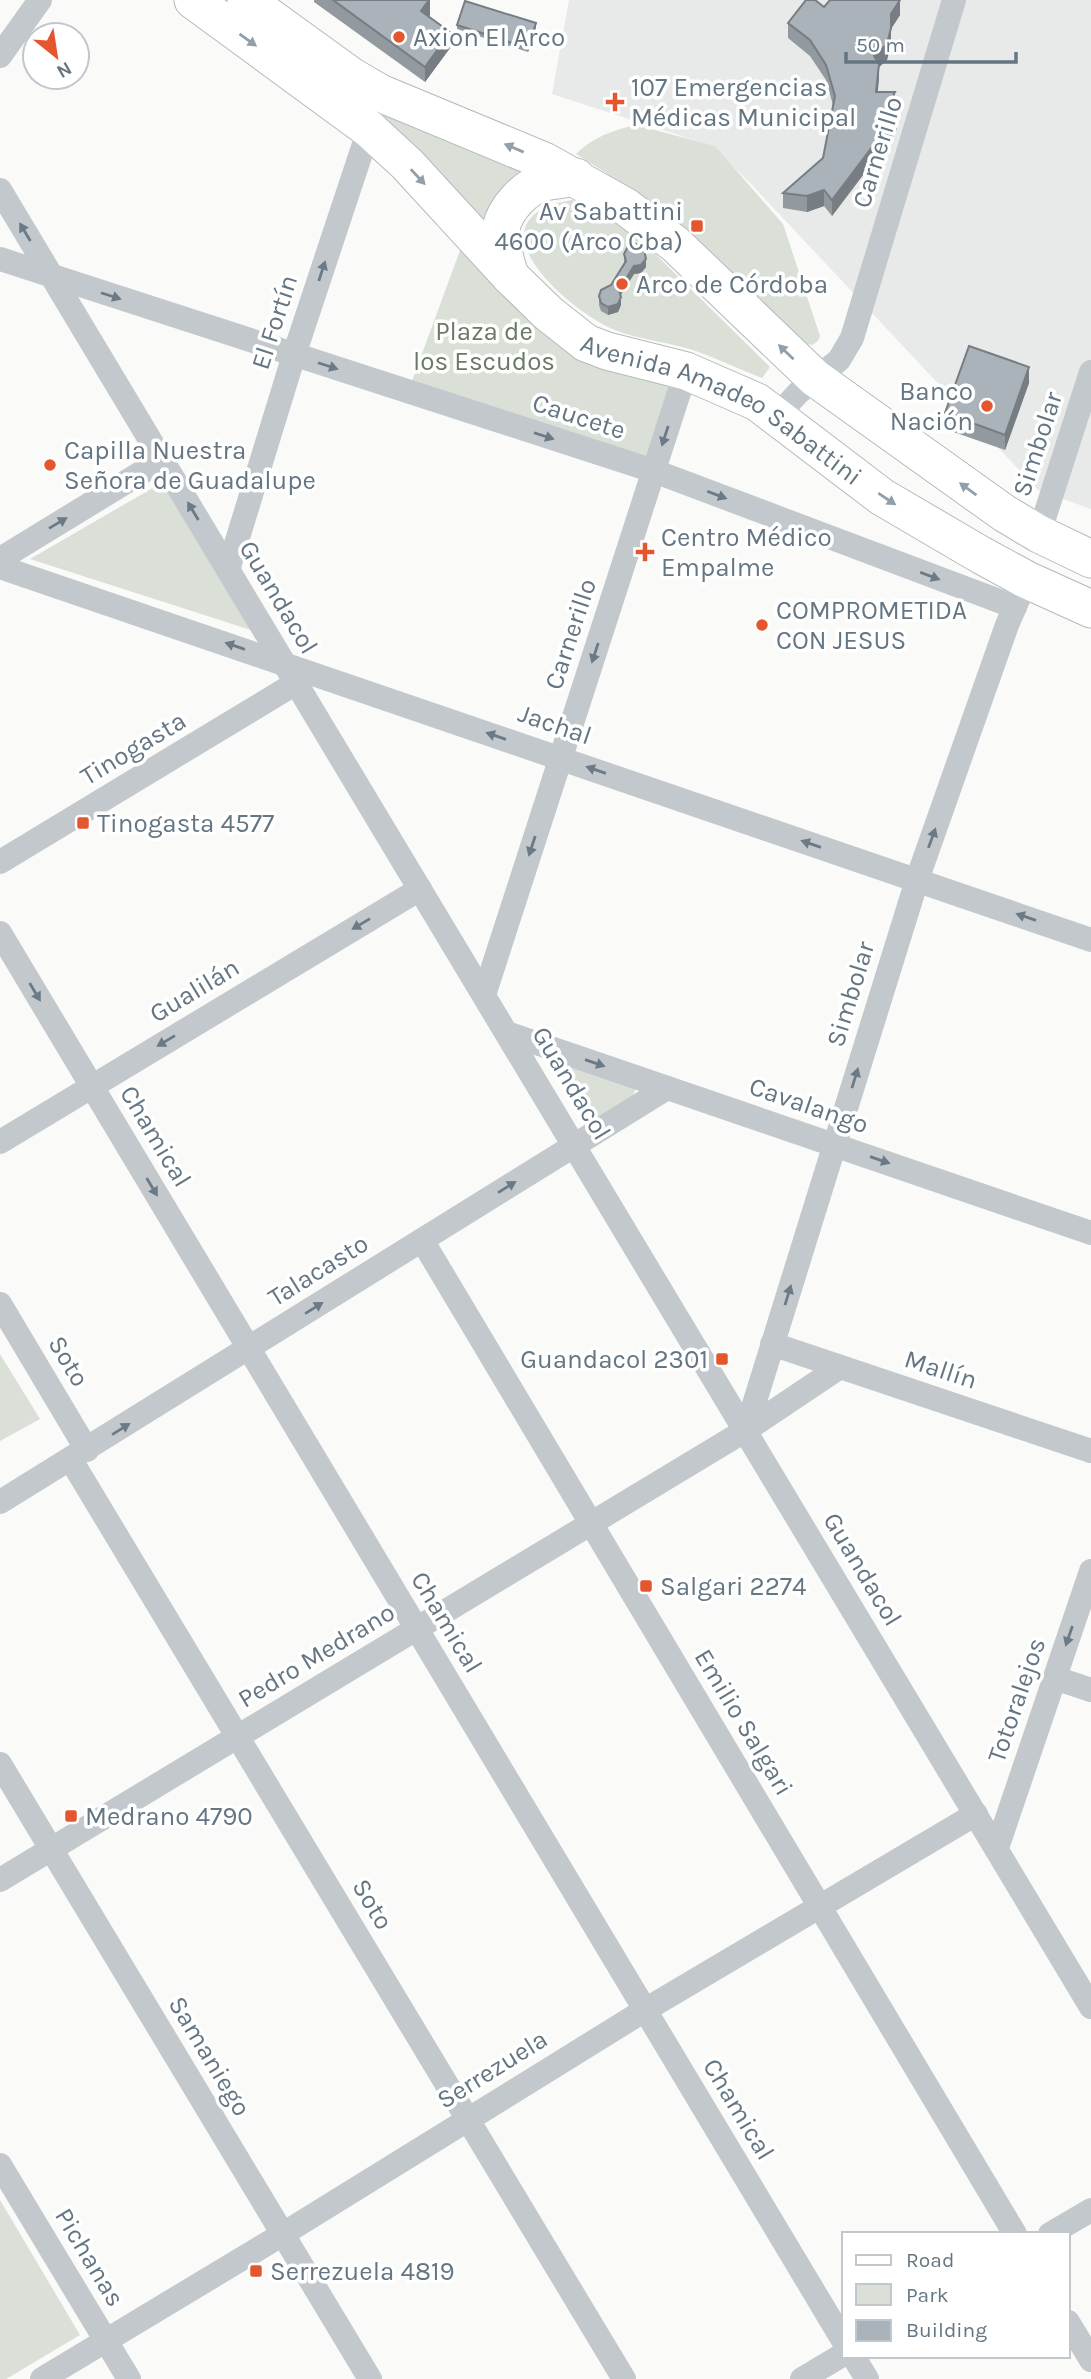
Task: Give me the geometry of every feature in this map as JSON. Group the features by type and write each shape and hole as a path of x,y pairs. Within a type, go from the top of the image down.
{"main road":[{"name":"Avenida Amadeo Sabattini","path":"193,0 369,129 407,164 510,276 548,313 586,342 607,351 686,371 757,402 882,497 940,532 1021,593 1091,609"},
{"path":"246,0 351,76 380,93 544,161 626,207 675,244 815,378 975,494 1039,534 1091,559"},
{"path":"510,276 502,247 501,230 505,215 521,195 541,183 576,177"}],"street":[{"path":"0,56 40,0"},
{"name":"Carnerillo","path":"777,416 815,378 839,360 852,338 954,0"},
{"name":"El Fortín","path":"228,570 294,355 380,93"},
{"name":"Guandacol","path":"0,190 1091,2007"},
{"name":"Caucete","path":"0,259 1021,593"},
{"name":"Carnerillo","path":"484,995 686,371"},
{"name":"Simbolar","path":"1039,534 1091,372"},
{"path":"0,559 162,460"},
{"name":"Jachal","path":"0,567 290,673 561,758 1091,940"},
{"name":"Simbolar","path":"746,1430 917,880 1021,593"},
{"name":"Tinogasta","path":"0,862 290,673"},
{"name":"Gualilán","path":"0,1142 420,888"},
{"name":"Chamical","path":"0,933 842,2339"},
{"name":"Cavalango","path":"507,1033 1091,1233"},
{"name":"Talacasto","path":"0,1503 667,1088"},
{"name":"Emilio Salgari","path":"422,1240 1015,2232"},
{"name":"Soto","path":"0,1304 79,1455 237,1737 624,2379"},
{"name":"Mallín","path":"772,1344 1091,1451"},
{"name":"Pedro Medrano","path":"0,1880 746,1430 840,1367"},
{"name":"Totoralejos","path":"997,1848 1091,1571"},
{"path":"1055,1678 1091,1690"},
{"name":"Samaniego","path":"0,1764 370,2379"},
{"name":"Serrezuela","path":"42,2379 283,2234 645,2010 976,1814"},
{"name":"Pichanas","path":"0,2165 129,2379"},
{"path":"1053,2232 1091,2210"},
{"path":"1070,2325 1091,2360"},
{"path":"802,2379 842,2355"},
{"path":"854,2358 867,2379"}],"shaded area":[{"path":"569,0 1091,0 1091,509 1038,490 752,185 712,146 552,94"}],"green space":[{"path":"386,99 526,170 486,228 379,120"},
{"path":"636,125 715,146 783,224 820,336 818,341 812,345 807,344 684,230 625,185 576,154 604,135"},
{"path":"572,200 597,209 634,233 770,367 762,378 693,350 615,330 572,304 551,285 535,264 525,244 526,225 541,210"},
{"name":"Plaza de los Escudos","path":"462,245 671,380 646,456 412,381"},
{"path":"163,482 254,631 30,559"},
{"path":"558,1059 636,1086 633,1097 599,1119 589,1114 557,1067"},
{"path":"0,1354 40,1419 0,1441"},
{"path":"0,2200 80,2335 6,2379 0,2379"}],"building":[{"name":"Axion El Arco","path":"333,0 429,0 421,11 450,32 425,67"},
{"path":"806,0 815,0 824,7 830,0 900,0 891,14 887,44 874,56 879,64 876,92 895,92 887,106 897,114 832,200 824,190 807,196 783,193 823,158 835,96 826,65 810,40 788,23"},
{"path":"465,1 536,23 528,48 457,25"},
{"name":"Arco de Córdoba","path":"637,244 644,249 646,259 641,265 634,266 619,290 621,297 618,304 608,307 601,303 601,290 611,285 626,261 624,254 627,248"},
{"name":"Banco Nación","path":"969,346 1029,367 1005,435 945,413"}],"place":[{"name":"Axion El Arco","path":"399,37"},
{"name":"107 Emergencias Médicas Municipal","path":"615,102"},
{"name":"Av Sabattini 4600 (Arco Cba)","path":"697,226"},
{"name":"Arco de Córdoba","path":"622,284"},
{"name":"Banco Nación","path":"987,406"},
{"name":"Capilla Nuestra Señora de Guadalupe","path":"50,465"},
{"name":"Centro Médico Empalme","path":"645,552"},
{"name":"COMPROMETIDA CON JESUS","path":"762,625"},
{"name":"Tinogasta 4577","path":"83,823"},
{"name":"Guandacol 2301","path":"722,1359"},
{"name":"Salgari 2274","path":"646,1586"},
{"name":"Medrano 4790","path":"71,1816"},
{"name":"Serrezuela 4819","path":"256,2271"}]}
